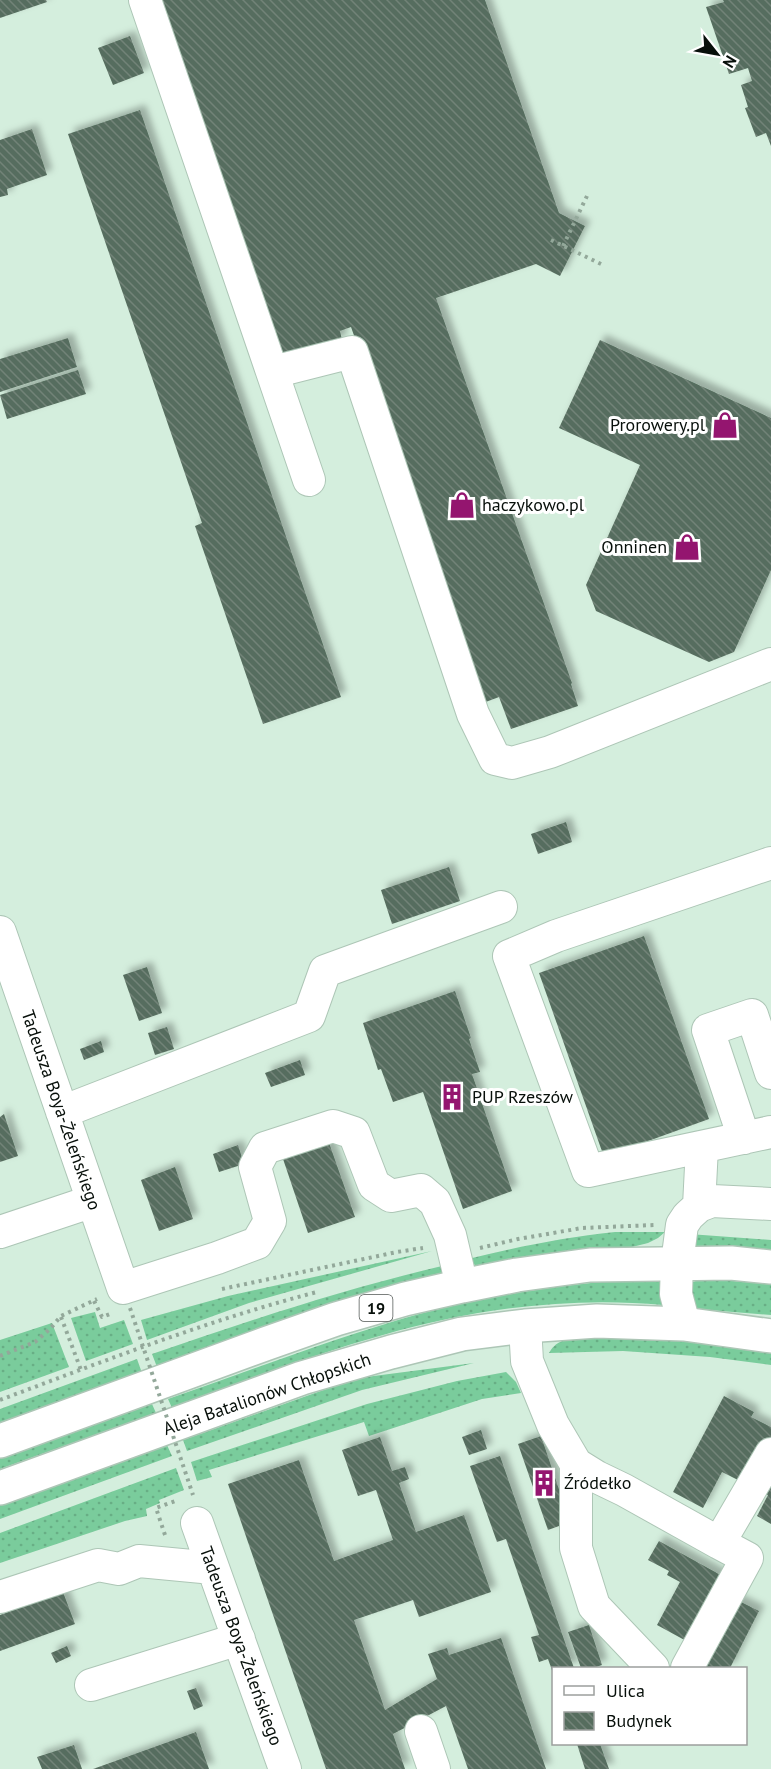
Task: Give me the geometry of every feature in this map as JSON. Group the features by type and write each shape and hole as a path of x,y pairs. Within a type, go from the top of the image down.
{"main road":[{"name":"19","path":"0,1441 336,1319 405,1299 462,1286 517,1275 590,1265 731,1263 771,1267"},
{"name":"Aleja Batalionów Chłopskich","path":"0,1488 302,1378 462,1334 525,1326 597,1322 684,1324 771,1336"}],"street":[{"path":"145,0 309,480"},
{"path":"273,372 352,352 473,714 495,759 512,763 550,752 771,664"},
{"path":"771,862 556,936 509,956 588,1171 758,1135 708,1030 752,1015 771,1073"},
{"path":"62,1112 309,1016 326,971 501,907"},
{"name":"Tadeusza Boya-Żeleńskiego","path":"0,932 10,991 62,1112 126,1298"},
{"path":"126,1298 256,1243 270,1221 255,1167 265,1148 333,1126 354,1133 374,1185 391,1196 420,1190 435,1202 450,1235 462,1286"},
{"path":"699,1206 702,1147"},
{"path":"0,1232 93,1201"},
{"path":"684,1324 676,1294 677,1263 682,1225 688,1216 699,1206 712,1201 771,1204"},
{"path":"525,1326 527,1361 553,1425 576,1464 747,1558 688,1667"},
{"path":"719,1544 771,1454"},
{"path":"576,1464 576,1548 594,1606 652,1667"},
{"name":"Tadeusza Boya-Żeleńskiego","path":"195,1509 213,1568 285,1769"},
{"path":"0,1597 98,1565 119,1569 139,1561 213,1568"},
{"path":"91,1685 238,1639"},
{"path":"421,1731 434,1769"}],"path":[{"path":"563,246 587,196"},
{"path":"551,240 601,264"},
{"path":"217,1290 397,1252 428,1248"},
{"path":"0,1356 35,1342 61,1316 126,1298 195,1509"},
{"path":"61,1316 81,1370"}],"green space":[{"path":"615,1232 665,1232 648,1243 632,1247 604,1247 476,1266 468,1259 541,1243"},
{"path":"689,1234 771,1240 771,1250 689,1246"},
{"path":"432,1251 249,1303 147,1340 141,1320 228,1296"},
{"path":"442,1266 442,1274 334,1304 157,1367 152,1354 332,1295"},
{"path":"645,1279 664,1280 663,1305 592,1302 557,1304 452,1318 329,1351 172,1408 168,1399 356,1333 419,1314 531,1290"},
{"path":"709,1279 771,1284 771,1315 696,1309 687,1295 691,1283"},
{"path":"95,1312 100,1328 124,1320 133,1344 86,1361 71,1318"},
{"path":"52,1323 69,1367 0,1392 0,1340"},
{"path":"577,1338 636,1338 719,1345 771,1353 771,1365 710,1357 623,1351 549,1353 561,1342"},
{"path":"137,1359 142,1373 0,1424 0,1409"},
{"path":"474,1363 362,1390 187,1451 183,1440 366,1377"},
{"path":"506,1372 516,1382 521,1393 482,1399 369,1436 364,1422 209,1470 212,1477 197,1481 191,1462 367,1404 457,1381"},
{"path":"152,1404 156,1413 0,1469 0,1459"},
{"path":"167,1445 172,1456 0,1519 0,1506"},
{"path":"176,1468 184,1490 159,1500 160,1503 146,1509 147,1516 125,1521 0,1563 0,1533"}],"building":[{"path":"0,0 46,0 47,2 0,18"},
{"path":"161,0 485,0 559,213 585,226 560,276 536,264 436,298 572,683 578,706 511,729 499,697 483,703 351,327 340,331 342,340 285,359"},
{"path":"723,0 771,0 771,146 766,133 756,137 745,108 748,107 741,85 752,81 748,68 729,74 706,7 724,2"},
{"path":"130,36 144,73 113,85 98,48"},
{"path":"140,110 341,697 263,724 195,526 202,523 68,134"},
{"path":"32,129 47,175 7,189 8,195 0,197 0,140"},
{"path":"68,338 77,367 0,392 0,359"},
{"path":"600,340 771,418 771,570 734,652 709,662 596,611 586,585 640,465 559,428"},
{"path":"78,370 86,394 7,419 0,395"},
{"path":"566,822 572,842 538,854 531,834"},
{"path":"449,867 460,901 392,924 381,890"},
{"path":"644,936 709,1119 604,1157 539,973"},
{"path":"147,967 162,1013 139,1021 123,975"},
{"name":"PUP Rzeszów","path":"455,991 480,1072 472,1074 512,1191 463,1209 423,1092 393,1102 381,1069 378,1070 363,1023"},
{"path":"167,1027 174,1049 155,1055 148,1033"},
{"path":"101,1041 104,1052 84,1060 80,1049"},
{"path":"300,1060 305,1075 271,1087 265,1073"},
{"path":"4,1114 18,1156 0,1162 0,1117"},
{"path":"327,1137 355,1217 308,1233 281,1153"},
{"path":"238,1145 244,1164 219,1172 213,1154"},
{"path":"175,1167 193,1219 159,1231 141,1180"},
{"name":"Źródełko","path":"724,1396 754,1412 751,1417 771,1427 771,1524 757,1516 768,1495 722,1472 703,1508 673,1492"},
{"path":"481,1430 487,1449 469,1455 462,1437"},
{"name":"Źródełko","path":"541,1436 570,1522 548,1530 518,1444"},
{"path":"380,1437 392,1471 405,1467 409,1479 399,1483 416,1532 464,1515 491,1592 419,1617 413,1600 354,1620 385,1710 437,1679 428,1654 447,1648 449,1655 501,1638 546,1769 468,1769 446,1706 393,1734 405,1769 326,1769 228,1484 299,1460 334,1561 393,1540 376,1490 358,1496 342,1450"},
{"path":"500,1456 574,1667 552,1667 552,1670 548,1659 539,1662 531,1637 539,1635 506,1539 497,1542 470,1466"},
{"path":"659,1541 726,1578 690,1643 657,1625 680,1582 667,1575 669,1571 648,1560"},
{"path":"63,1592 75,1624 0,1651 0,1615"},
{"path":"735,1599 759,1611 731,1667 701,1667"},
{"path":"589,1625 602,1665 581,1667 568,1632"},
{"path":"67,1646 71,1656 56,1663 51,1653"},
{"path":"196,1688 203,1706 194,1710 187,1691"},
{"path":"196,1732 209,1769 93,1769"},
{"path":"74,1745 82,1769 42,1769 37,1757"},
{"path":"577,1745 600,1745 609,1769 585,1769"}],"place":[{"name":"Prorowery.pl","path":"725,425"},
{"name":"haczykowo.pl","path":"462,505"},
{"name":"Onninen","path":"687,547"},
{"name":"PUP Rzeszów","path":"452,1097"},
{"name":"Źródełko","path":"544,1483"}]}
